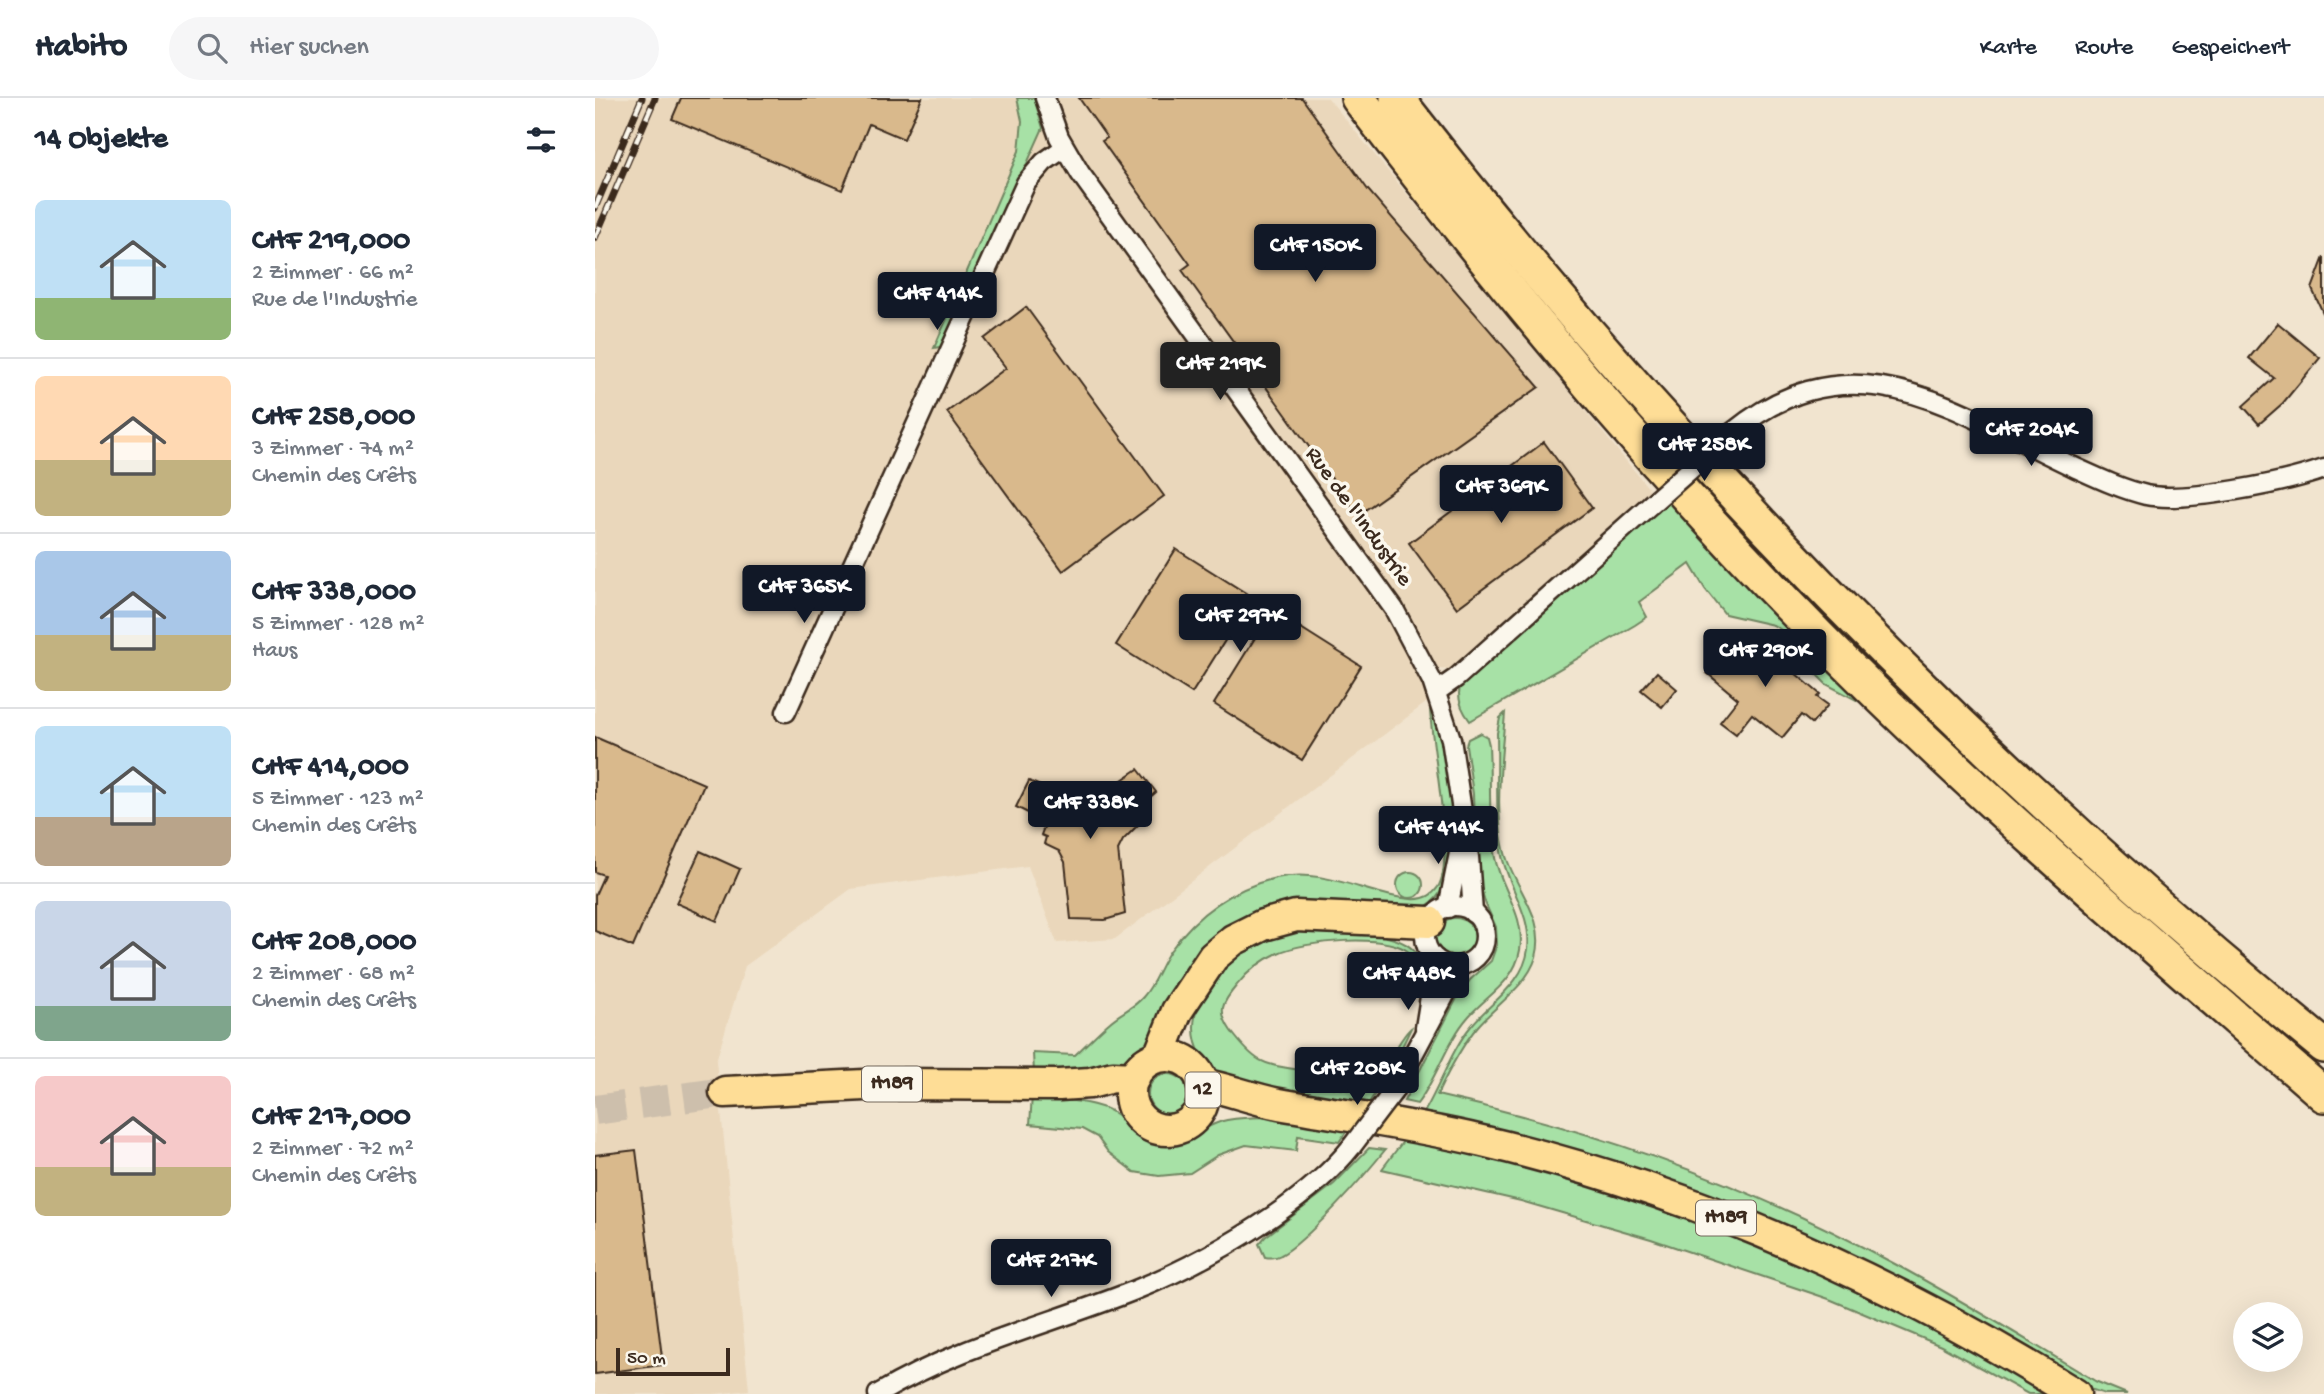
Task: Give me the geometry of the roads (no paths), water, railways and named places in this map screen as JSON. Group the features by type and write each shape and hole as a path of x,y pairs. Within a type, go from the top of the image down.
{"highway":[{"path":"1358,98 1477,254 1655,464 1875,693 2108,907 2324,1095"},
{"path":"1374,98 1491,247 1646,430 1884,680 2112,893 2324,1073"},
{"path":"1397,98 1528,261 1632,382 1833,599 1968,733 2087,844 2324,1046"},
{"path":"1186,1078 1190,995 1196,979 1213,957 1233,940 1263,925 1296,916 1335,915 1367,920 1405,937 1435,932"},
{"name":"12","path":"1186,1078 1191,1122 1179,1129 1166,1130 1141,1121 1133,1091 1143,1064 1277,1103"},
{"name":"H189","path":"725,1091 885,1084 1059,1085 1112,1101 1133,1091"},
{"name":"H189","path":"1277,1103 1483,1141 1656,1192 1737,1222 1896,1295 2075,1394"}],"street":[{"name":"Rue de l'Industrie","path":"1045,98 1064,148 1159,287 1394,609 1436,692 1457,770 1463,833"},
{"path":"786,712 1026,183 1044,162 1064,148"},
{"path":"1436,692 1456,678 1733,432 1763,410 1794,394 1824,386 1858,383 1891,386 1927,396 2095,476 2148,496 2202,494 2307,476 2324,470"},
{"path":"1463,833 1469,857 1473,913"},
{"path":"1423,1038 1435,932 1463,833"},
{"path":"1461,907 1473,913 1482,924 1484,942 1476,957 1461,965 1448,965 1435,932 1461,907"},
{"path":"878,1394 964,1350 1134,1291 1212,1254 1296,1200 1352,1146 1393,1092 1461,965"}],"tunnel":[{"path":"595,1110 725,1092"}],"railway":[{"path":"595,208 642,98"},
{"path":"595,238 655,98"}]}
